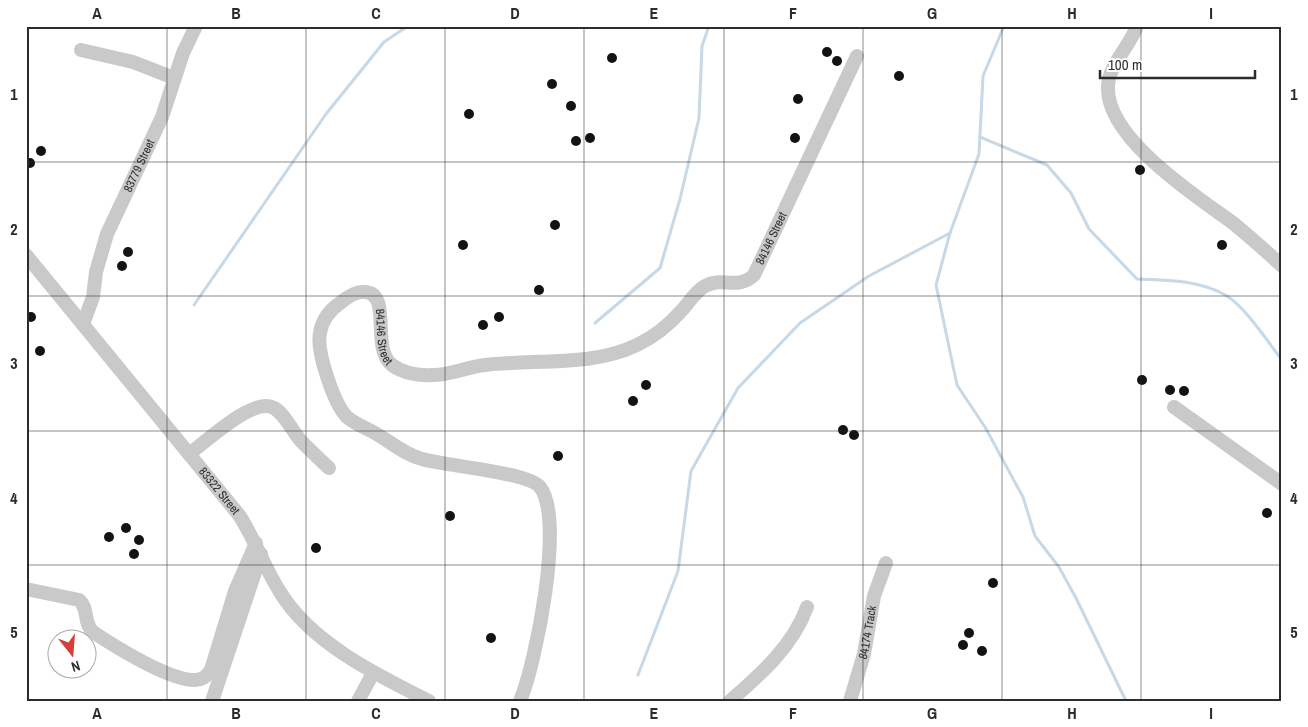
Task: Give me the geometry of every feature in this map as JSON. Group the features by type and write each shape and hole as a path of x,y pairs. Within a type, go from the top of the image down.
{"street":[{"name":"83779 Street","path":"83,324 89,308 107,234 162,117 174,78 196,26"},
{"path":"1137,26 1131,41 1112,71 1108,88 1110,102 1123,127 1131,140 1164,170 1252,238 1282,266"},
{"path":"81,50 133,62 174,78"},
{"name":"84146 Street","path":"520,701 530,675 544,612 549,519 546,500 541,488 524,478 421,459 351,420 339,406 320,351 319,334 323,321 330,312 346,299 361,292 370,293 378,302 381,311 380,343 385,357 393,366 422,375 436,375 464,368 500,363 597,359 641,343 656,334 704,287 717,283 738,284 754,274 857,56"},
{"name":"83322 Street","path":"26,255 239,515 280,593 291,608 314,631 373,673 429,701"},
{"path":"189,454 250,408 265,405 273,407 278,412 300,440 328,468"},
{"path":"1174,407 1282,484"},
{"path":"26,588 80,600 85,608 87,624 93,632 145,662 187,680 197,680 207,676 211,670 235,591 258,548"},
{"path":"212,701 258,548"},
{"name":"84174 Track","path":"850,701 864,654 874,596 886,563"},
{"path":"730,701 786,645 800,625 807,607"},
{"path":"358,701 373,673"}],"building":[{"path":"825,47 829,47 832,52 831,56 825,57 822,54 822,50"},
{"path":"610,53 614,53 617,58 616,62 610,63 607,60 607,56"},
{"path":"835,56 839,56 842,61 841,65 835,66 832,63 832,59"},
{"path":"897,71 901,71 904,76 903,80 897,81 894,78 894,74"},
{"path":"550,79 554,79 557,84 556,88 550,89 547,86 547,82"},
{"path":"796,94 800,94 803,99 802,103 796,104 793,101 793,97"},
{"path":"569,101 573,101 576,106 575,110 569,111 566,108 566,104"},
{"path":"467,109 471,109 474,114 473,118 467,119 464,116 464,112"},
{"path":"588,133 592,133 595,138 594,142 588,143 585,140 585,136"},
{"path":"793,133 797,133 800,138 799,142 793,143 790,140 790,136"},
{"path":"574,136 578,136 581,141 580,145 574,146 571,143 571,139"},
{"path":"39,146 43,146 46,151 45,155 39,156 36,153 36,149"},
{"path":"30,158 35,163 30,168 25,163"},
{"path":"1138,165 1142,165 1145,170 1144,174 1138,175 1135,172 1135,168"},
{"path":"553,220 557,220 560,225 559,229 553,230 550,227 550,223"},
{"path":"461,240 465,240 468,245 467,249 461,250 458,247 458,243"},
{"path":"1220,240 1224,240 1227,245 1226,249 1220,250 1217,247 1217,243"},
{"path":"126,247 130,247 133,252 132,256 126,257 123,254 123,250"},
{"path":"120,261 124,261 127,266 126,270 120,271 117,268 117,264"},
{"path":"537,285 541,285 544,290 543,294 537,295 534,292 534,288"},
{"path":"29,312 33,312 36,317 35,321 29,322 26,319 26,315"},
{"path":"497,312 501,312 504,317 503,321 497,322 494,319 494,315"},
{"path":"481,320 485,320 488,325 487,329 481,330 478,327 478,323"},
{"path":"38,346 42,346 45,351 44,355 38,356 35,353 35,349"},
{"path":"1140,375 1144,375 1147,380 1146,384 1140,385 1137,382 1137,378"},
{"path":"644,380 648,380 651,385 650,389 644,390 641,387 641,383"},
{"path":"1168,385 1172,385 1175,390 1174,394 1168,395 1165,392 1165,388"},
{"path":"1182,386 1186,386 1189,391 1188,395 1182,396 1179,393 1179,389"},
{"path":"631,396 635,396 638,401 637,405 631,406 628,403 628,399"},
{"path":"841,425 845,425 848,430 847,434 841,435 838,432 838,428"},
{"path":"852,430 856,430 859,435 858,439 852,440 849,437 849,433"},
{"path":"556,451 560,451 563,456 562,460 556,461 553,458 553,454"},
{"path":"1265,508 1269,508 1272,513 1271,517 1265,518 1262,515 1262,511"},
{"path":"448,511 452,511 455,516 454,520 448,521 445,518 445,514"},
{"path":"124,523 128,523 131,528 130,532 124,533 121,530 121,526"},
{"path":"107,532 111,532 114,537 113,541 107,542 104,539 104,535"},
{"path":"137,535 141,535 144,540 143,544 137,545 134,542 134,538"},
{"path":"314,543 318,543 321,548 320,552 314,553 311,550 311,546"},
{"path":"132,549 136,549 139,554 138,558 132,559 129,556 129,552"},
{"path":"991,578 995,578 998,583 997,587 991,588 988,585 988,581"},
{"path":"967,628 971,628 974,633 973,637 967,638 964,635 964,631"},
{"path":"489,633 493,633 496,638 495,642 489,643 486,640 486,636"},
{"path":"961,640 965,640 968,645 967,649 961,650 958,647 958,643"},
{"path":"980,646 984,646 987,651 986,655 980,656 977,653 977,649"}],"waterway":[{"path":"194,305 326,114 384,42 408,26"},
{"path":"595,323 660,268 680,199 699,118 702,46 709,26"},
{"path":"1004,26 983,76 979,154 950,233 936,285 957,385 985,427 1023,497 1035,536 1059,567 1126,701"},
{"path":"980,137 1047,165 1071,193 1089,229 1137,279 1195,284 1227,296 1249,316 1282,360"},
{"path":"638,675 678,571 691,471 738,388 800,323 869,276 950,233"}]}
